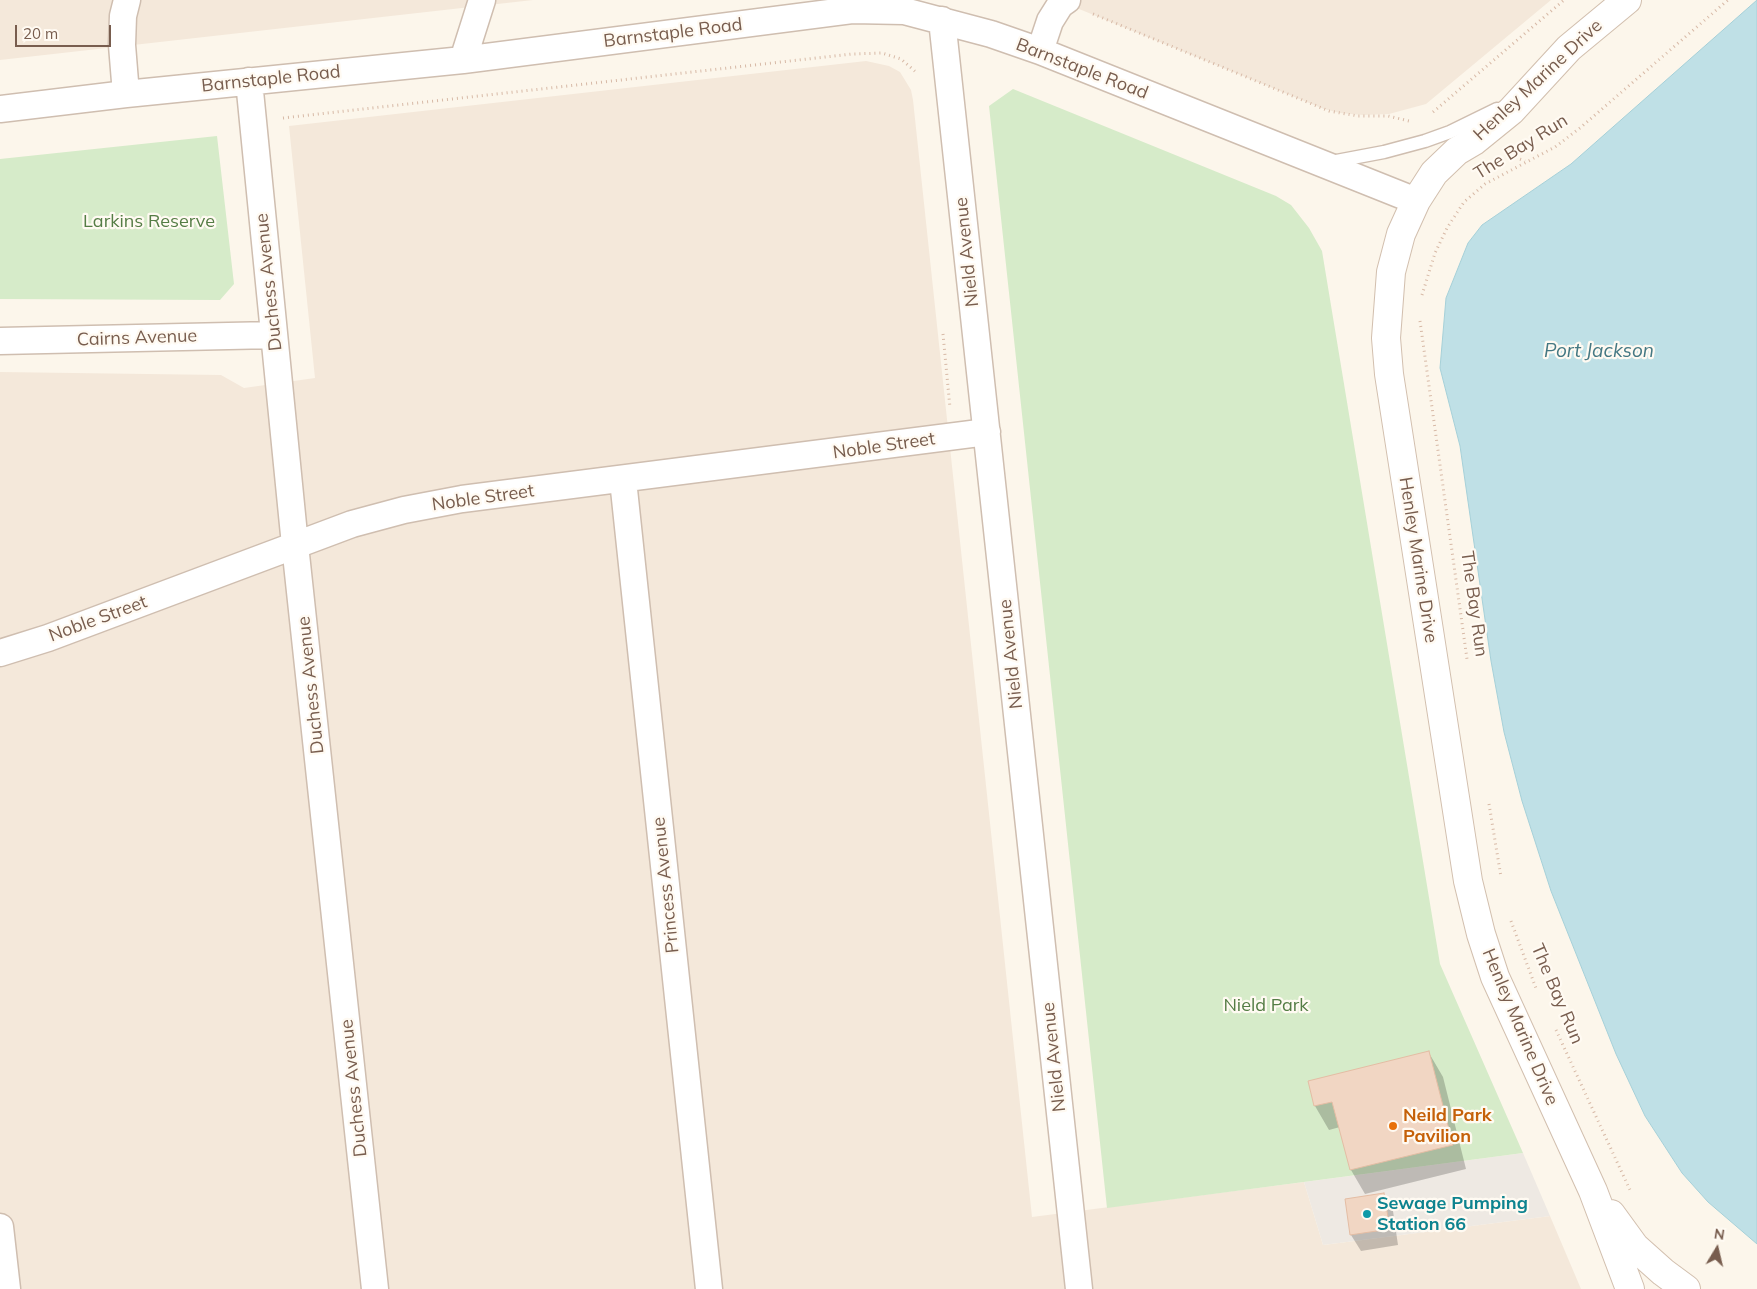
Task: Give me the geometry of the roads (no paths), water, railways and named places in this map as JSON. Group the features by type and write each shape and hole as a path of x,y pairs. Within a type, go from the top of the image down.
{"main road":[{"name":"Henley Marine Drive","path":"1627,0 1569,48 1511,110 1474,141 1457,151 1434,173 1416,201 1401,234 1391,272 1386,338 1389,374 1468,881 1495,977 1593,1191 1630,1289"},
{"name":"Henley Marine Drive","path":"1593,1191 1636,1247 1663,1272 1686,1289"}],"street":[{"path":"126,94 122,45 123,16 127,0"},
{"path":"463,60 482,0"},
{"path":"1040,51 1050,21 1060,5 1067,0"},
{"name":"Barnstaple Road","path":"0,109 126,94 463,60 852,10 905,5 942,20 1040,51 1416,201"},
{"name":"Nield Avenue","path":"942,20 1079,1289"},
{"name":"Duchess Avenue","path":"249,81 295,545 375,1289"},
{"name":"Cairns Avenue","path":"0,341 274,335"},
{"name":"Noble Street","path":"0,653 48,638 352,524 404,510 462,499 624,480 987,432"},
{"name":"Princess Avenue","path":"624,480 709,1289"},
{"path":"0,1227 6,1289"}],"lane":[{"path":"1322,164 1384,152 1424,141 1450,132 1525,95"}],"water":[{"name":"Port Jackson","path":"1757,0 1757,1244 1708,1202 1682,1173 1645,1116 1616,1054 1551,891 1522,801 1504,732 1491,661 1460,446 1440,368 1446,298 1468,243 1482,225 1571,164"}],"place":[{"name":"Neild Park Pavilion","path":"1393,1126"},
{"name":"Sewage Pumping Station 66","path":"1367,1214"}],"park label":[{"name":"Larkins Reserve","path":"149,222"},
{"name":"Nield Park","path":"1266,1006"}]}
